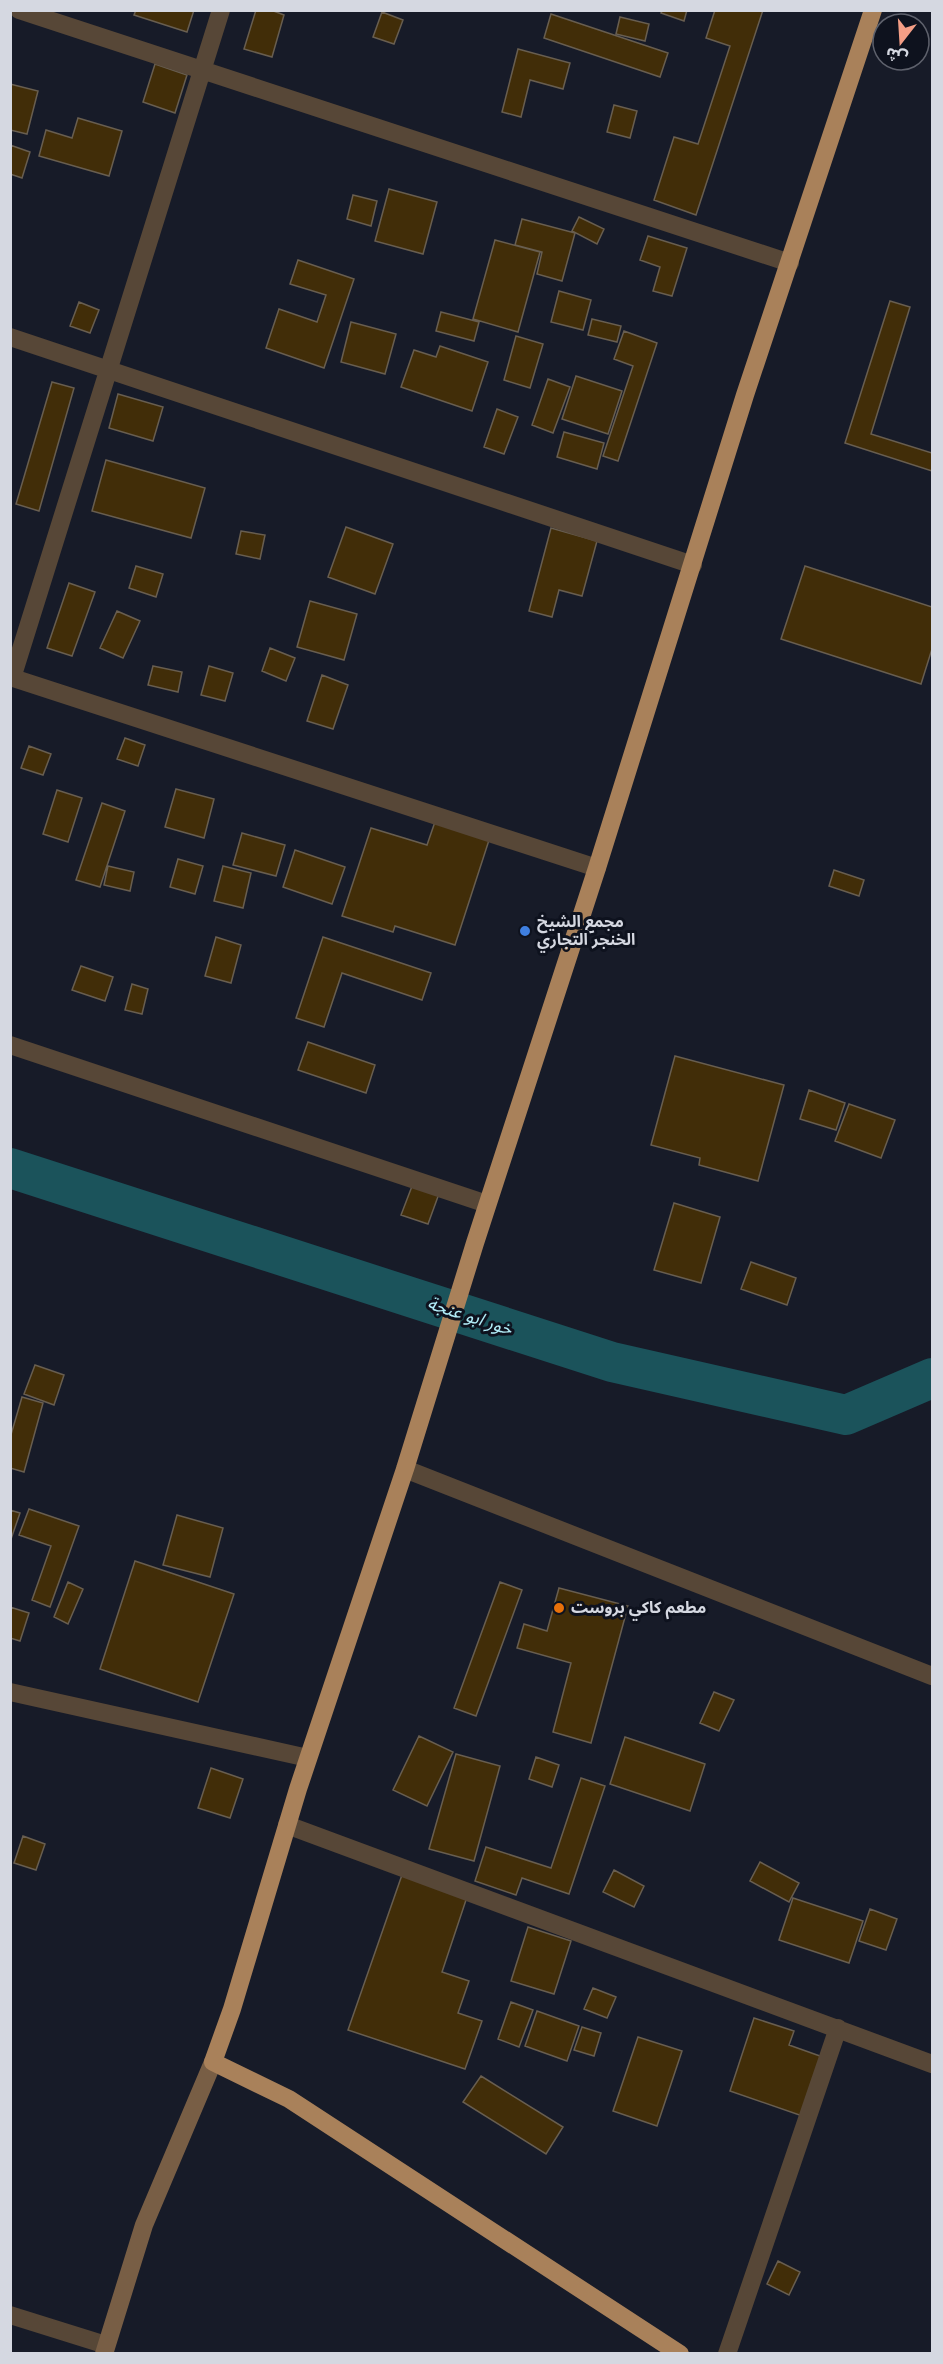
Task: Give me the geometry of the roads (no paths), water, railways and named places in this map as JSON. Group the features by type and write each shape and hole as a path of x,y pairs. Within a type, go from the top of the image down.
{"highway":[{"path":"680,2354 289,2099 213,2062 232,2009 308,1758 405,1469 487,1204 597,868 745,395 873,10"}],"main road":[{"path":"105,2349 144,2225 213,2062"}],"street":[{"path":"19,10 790,263"},
{"path":"220,10 11,678 597,868"},
{"path":"10,337 693,566"},
{"path":"10,1045 487,1204"},
{"path":"405,1469 933,1676"},
{"path":"10,1692 308,1758"},
{"path":"287,1825 933,2064"},
{"path":"727,2354 838,2028"},
{"path":"10,2315 105,2349"}],"waterway":[{"name":"خور ابو عنجة","path":"10,1168 612,1362 846,1415 932,1378"}],"place":[{"name":"مجمع الشيخ الخنجر التجاري","path":"525,931"},
{"name":"مطعم كاكي بروست","path":"559,1608"}]}
